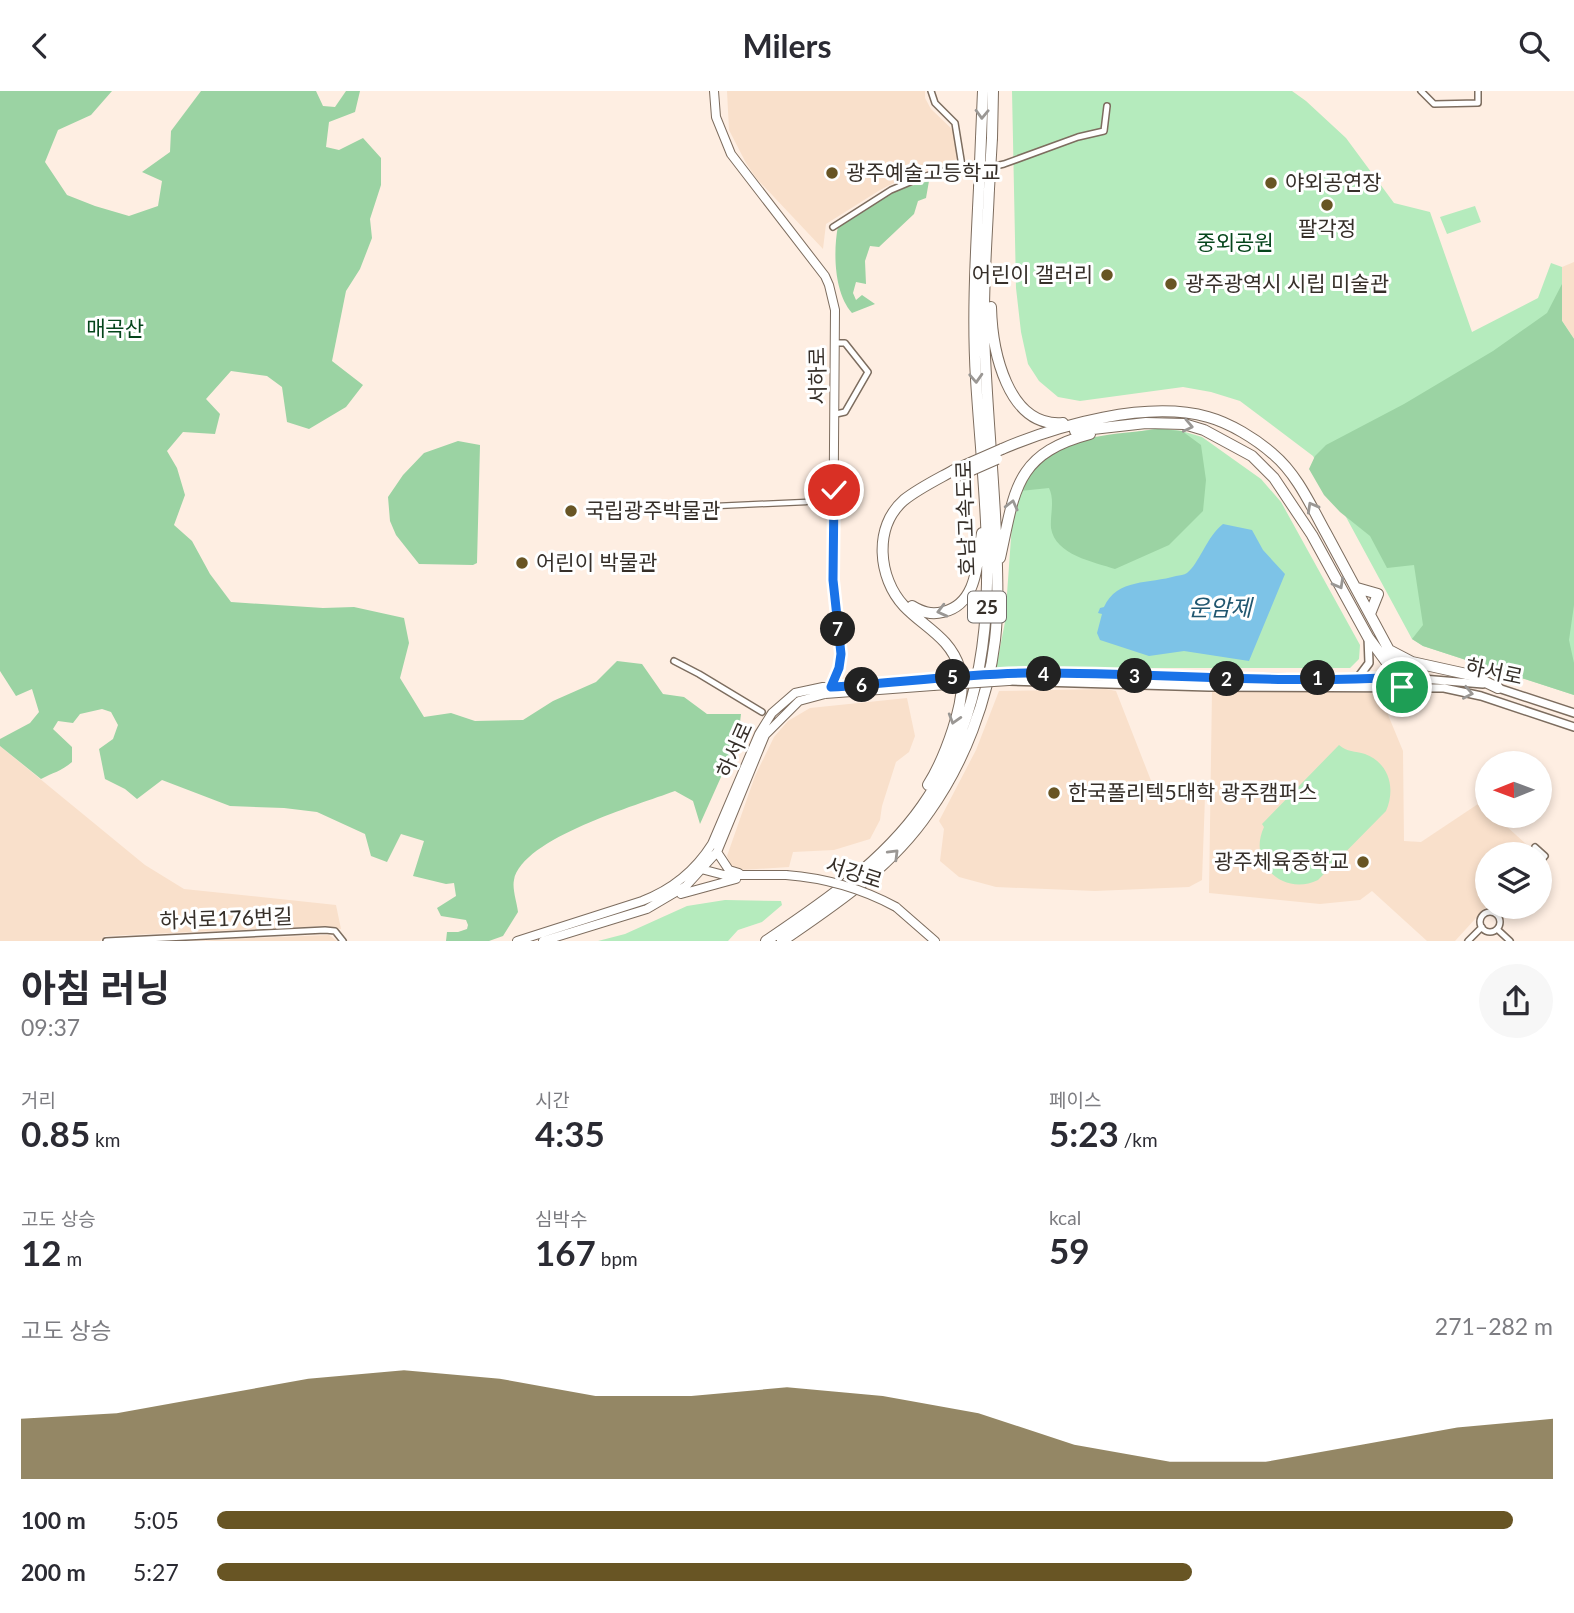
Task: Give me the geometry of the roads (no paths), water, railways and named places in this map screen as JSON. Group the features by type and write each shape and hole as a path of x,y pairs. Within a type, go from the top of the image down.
{"highway":[{"name":"호남고속도로","path":"766,941 866,867 922,806 961,734 973,700 986,631 988,580 974,323 986,138 983,91"},
{"name":"호남고속도로","path":"986,138 993,91"},
{"name":"호남고속도로","path":"782,941 837,903 898,851 930,812 948,781 965,748 979,711 995,640 997,572 984,331 984,188"},
{"path":"986,258 995,349 1010,390 1021,407 1035,419 1052,424 1160,412 1196,414 1211,418 1264,447 1287,468 1302,490 1389,650 1398,677"},
{"path":"886,847 930,781 946,745 961,694 961,671 945,642 906,608 887,580 883,567 884,540 893,513 903,501 1002,453 1054,430 1105,419"},
{"path":"1002,453 1080,430 1146,423 1184,423 1204,429 1252,456 1274,478 1312,535 1368,637 1398,677"},
{"path":"997,572 1013,498 1022,477 1034,461 1046,450 1060,444 1116,427"},
{"path":"955,474 905,508 890,535 887,550 890,575 899,593 913,607 928,614 938,613 956,607 969,593 973,584 985,512"},
{"path":"1357,588 1378,594 1370,614"},
{"path":"1389,650 1412,662 1457,671 1498,688"}],"main road":[{"name":"서하로","path":"714,91 716,117 731,154 829,285 835,310 833,580 841,654 839,668 828,690"},
{"name":"하서로","path":"543,941 647,909 686,886 712,844 759,734 772,713 795,693 1007,677"},
{"path":"1398,677 1402,687"},
{"name":"하서로","path":"517,941 660,894 699,868 717,852 765,735 799,701 828,690"},
{"path":"717,852 729,870 749,876"},
{"name":"서강로","path":"699,868 715,875 786,875 850,886 896,907 935,941"},
{"name":"서강로","path":"673,895 749,876"}],"street":[{"path":"931,91 935,103 955,123 961,166"},
{"path":"1422,91 1434,104 1478,103 1478,91"},
{"path":"833,227 891,190 922,177 961,166 991,167 1004,164 1078,137 1104,131 1107,106"},
{"path":"835,343 845,343 867,372 845,412 836,414"},
{"path":"716,506 806,502"},
{"path":"1357,680 1368,663 1368,637"},
{"path":"674,661 762,712"},
{"name":"하서로","path":"1007,677 1357,680 1398,677 1478,683 1574,713"},
{"name":"하서로","path":"1007,677 1209,687 1444,688 1481,696 1574,727"},
{"path":"1481,919 1482,927 1490,932 1497,929 1499,919"},
{"path":"1468,941 1482,927"},
{"path":"1497,929 1510,941"},
{"name":"하서로176번길","path":"106,941 326,930 335,931 343,941"}],"water":[{"name":"운암제","path":"1223,524 1252,530 1263,550 1285,574 1249,661 1184,651 1149,656 1100,640 1097,633 1102,614 1098,613 1117,591 1135,584 1187,573 1212,535"}],"place":[{"name":"광주예술고등학교","path":"832,173"},
{"name":"야외공연장","path":"1271,183"},
{"name":"팔각정","path":"1327,205"},
{"name":"어린이 갤러리","path":"1107,275"},
{"name":"광주광역시 시립 미술관","path":"1171,284"},
{"name":"국립광주박물관","path":"571,511"},
{"name":"어린이 박물관","path":"522,563"},
{"name":"한국폴리텍5대학 광주캠퍼스","path":"1054,793"},
{"name":"광주체육중학교","path":"1363,862"}],"park label":[{"name":"중외공원","path":"1235,243"},
{"name":"매곡산","path":"115,329"}]}
